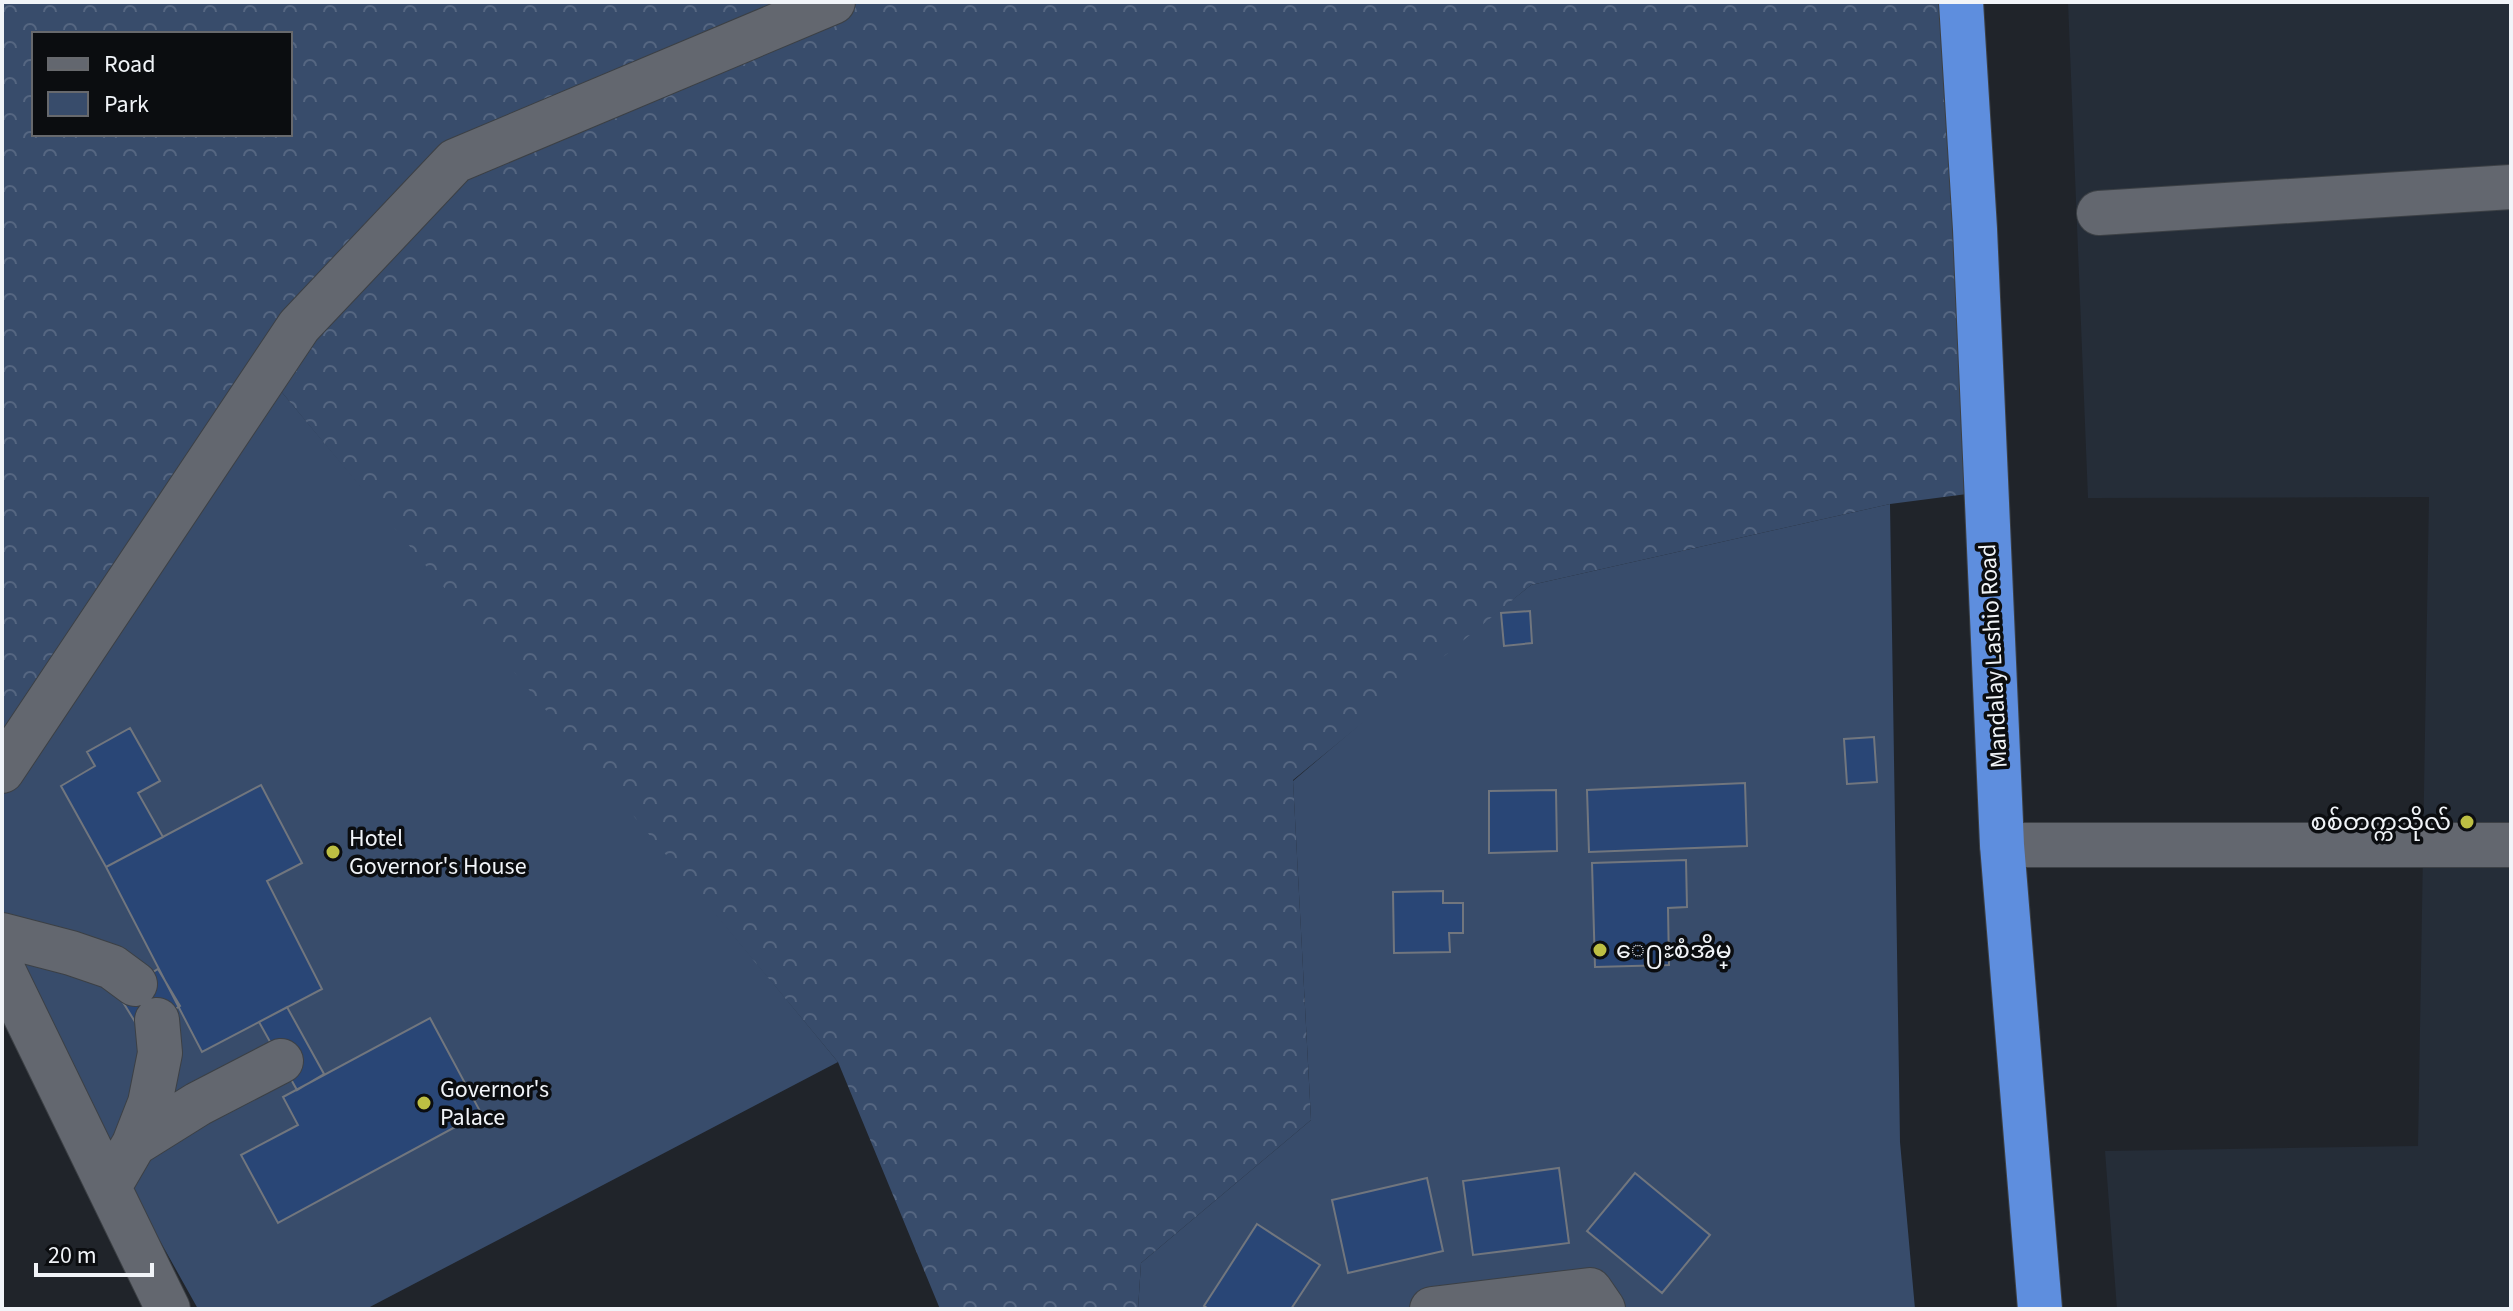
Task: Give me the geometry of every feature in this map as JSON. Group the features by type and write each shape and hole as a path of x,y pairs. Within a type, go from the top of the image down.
{"highway":[{"name":"Mandalay Lashio Road","path":"1961,2 2002,845 2040,1309"}],"street":[{"path":"2,771 299,326 455,161 833,2"},
{"path":"2099,213 2511,187"},
{"path":"2002,845 2511,845"},
{"path":"2,935 112,967 146,1002 160,1053 150,1103 134,1144 109,1187"},
{"path":"2,968 168,1309"},
{"path":"134,1144 198,1104 281,1061"},
{"path":"1432,1309 1590,1290 1603,1309"}],"shaded area":[{"name":"စစ်‌တက္ကသိုလ်","path":"2068,2 2511,2 2511,1309 2117,1309 2105,1151 2418,1146 2429,497 2088,498"}],"green space":[{"path":"2,2 1945,2 1948,146 1967,494 1890,504 1531,585 1293,780 1311,1120 1141,1263 1138,1309 940,1309 838,1062 270,378 2,784"},
{"name":"Hotel Governor's House","path":"270,378 838,1062 366,1309 198,1309 136,1198 2,919 2,784"},
{"name":"ေ႐ႊစံအိမ္","path":"1890,504 1900,1142 1915,1309 1138,1309 1141,1263 1311,1120 1293,781 1425,669 1531,585"}],"building":[{"path":"1530,611 1532,643 1504,646 1501,613"},
{"path":"130,728 160,781 138,793 163,837 106,867 61,786 95,766 87,752"},
{"path":"1874,737 1877,782 1847,784 1844,739"},
{"path":"1745,783 1747,846 1589,852 1587,790"},
{"path":"261,785 302,863 267,881 322,989 202,1052 106,867"},
{"path":"1556,790 1557,851 1489,853 1489,791"},
{"path":"1686,860 1687,907 1668,908 1669,965 1595,967 1592,863"},
{"path":"1443,891 1443,903 1463,903 1463,933 1449,933 1450,952 1394,953 1393,892"},
{"path":"158,969 180,1006 140,1030 118,994"},
{"path":"287,1007 324,1074 297,1090 259,1022"},
{"path":"430,1018 481,1113 278,1223 241,1155 298,1125 283,1097"},
{"path":"1559,1168 1569,1243 1473,1255 1463,1181"},
{"path":"1635,1173 1710,1235 1662,1293 1587,1231"},
{"path":"1427,1178 1443,1251 1348,1273 1332,1200"},
{"path":"1257,1224 1320,1265 1291,1309 1209,1309 1204,1306"}],"place":[{"name":"စစ်‌တက္ကသိုလ်","path":"2467,822"},
{"name":"Hotel Governor's House","path":"333,852"},
{"name":"ေ႐ႊစံအိမ္","path":"1600,950"},
{"name":"Governor's Palace","path":"424,1103"}]}
